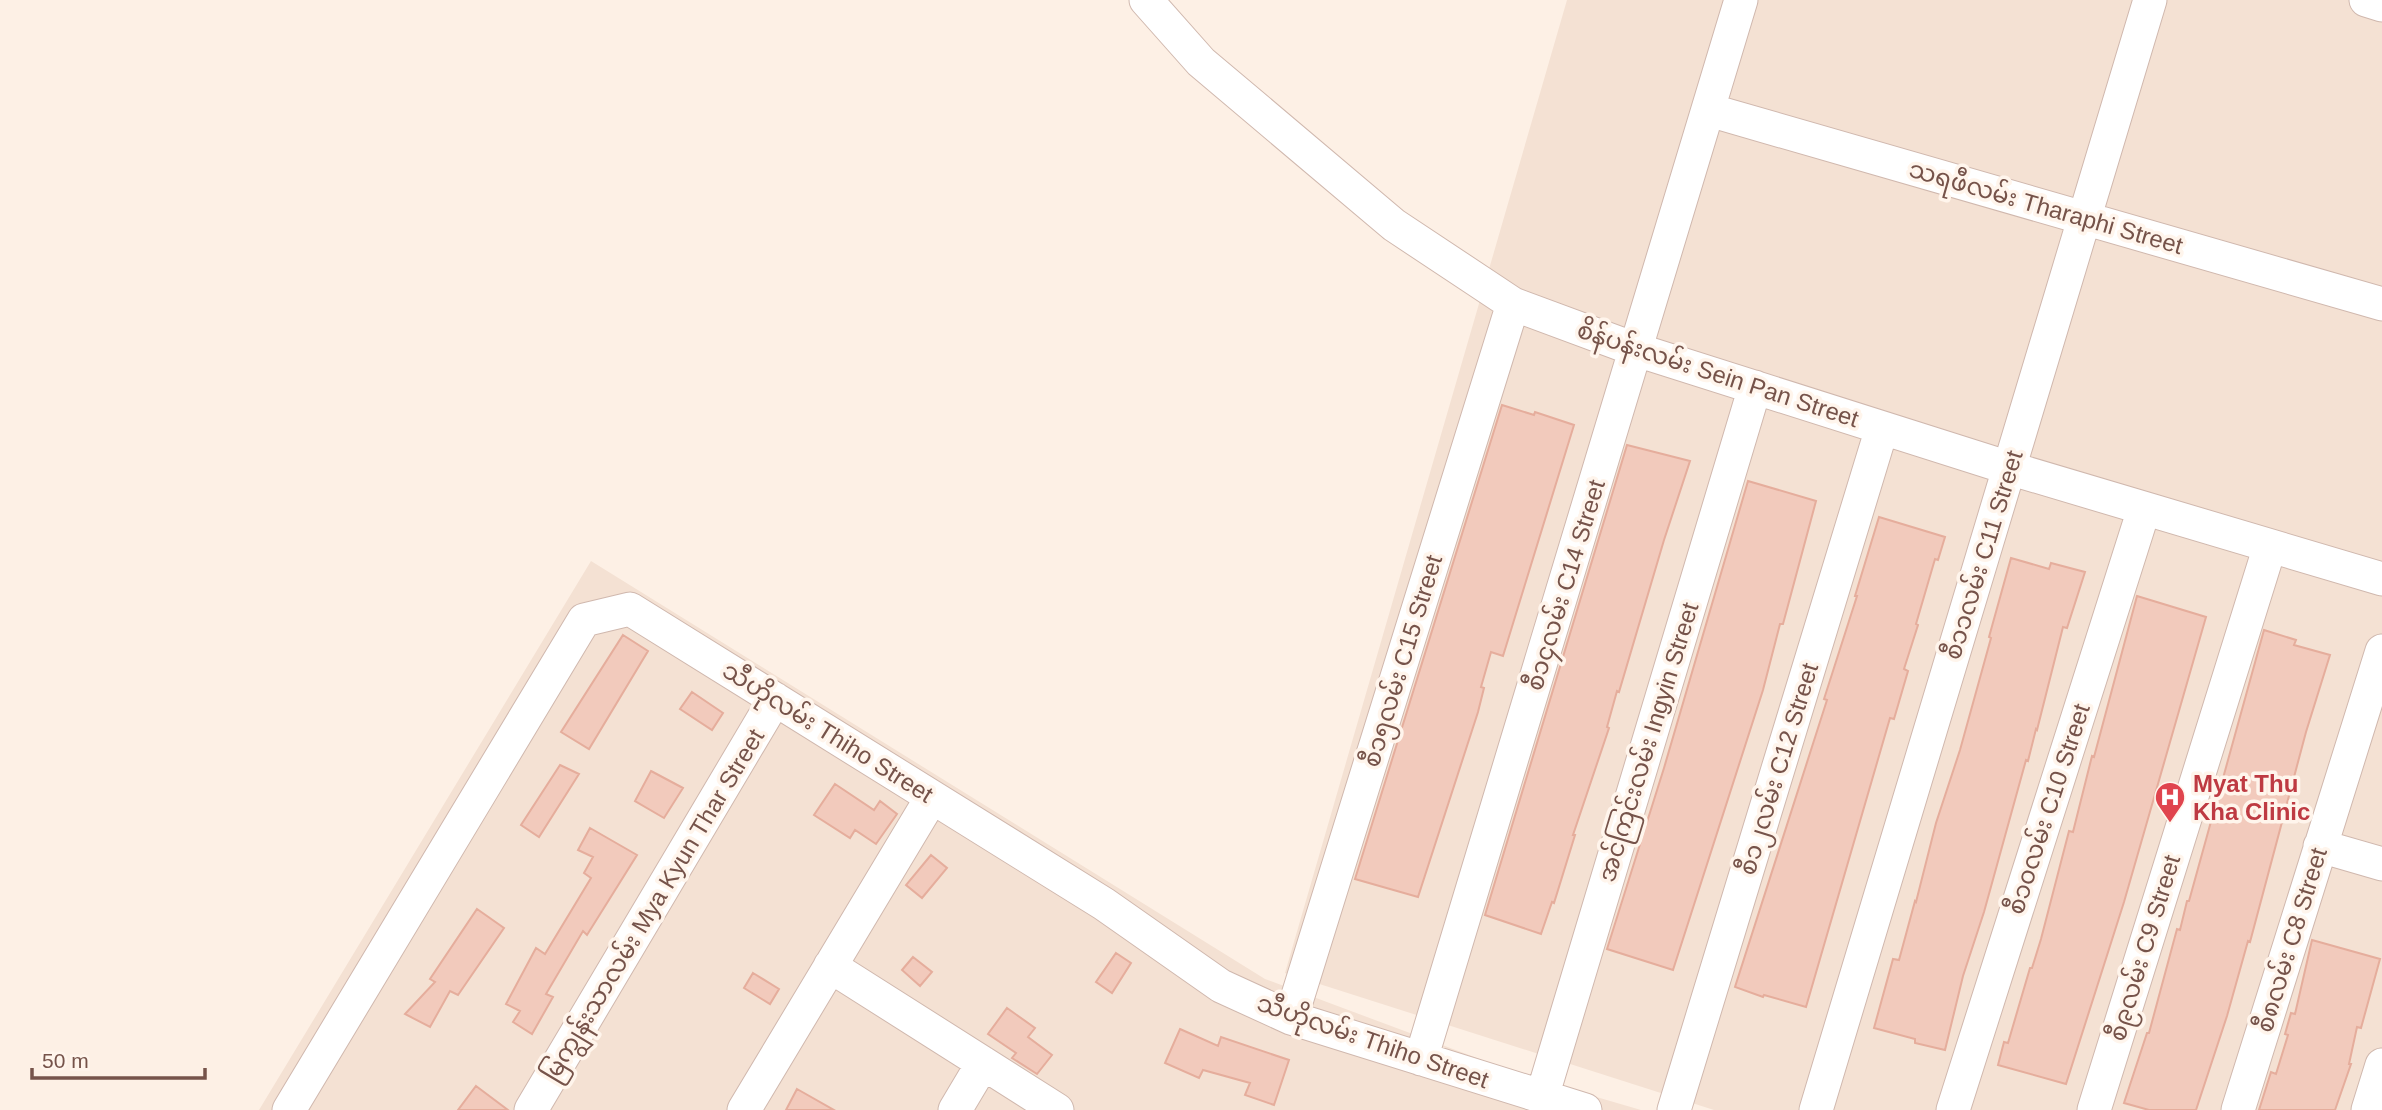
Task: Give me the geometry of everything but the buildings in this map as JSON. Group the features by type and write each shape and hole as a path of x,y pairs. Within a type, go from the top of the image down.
{"street":[{"name":"စိန်ပန်းလမ်း Sein Pan Street","path":"1146,0 1201,62 1394,225 1513,304 1637,350 1882,428 2382,579"},
{"name":"စီ၁၄လမ်း C14 Street","path":"1421,1059 1741,0"},
{"name":"စီ၁၁လမ်း C11 Street","path":"1816,1110 2150,0"},
{"path":"2366,0 2382,5"},
{"name":"သရဖီလမ်း Tharaphi Street","path":"1709,110 2382,304"},
{"name":"စီ၁၅လမ်း C15 Street","path":"1292,1018 1513,304"},
{"name":"အင်ကြင်းလမ်း Ingyin Street","path":"1542,1097 1755,387"},
{"name":"စီ၁၂လမ်း C12 Street","path":"1674,1110 1882,428"},
{"name":"စီ၁၀လမ်း C10 Street","path":"1953,1110 2144,509"},
{"name":"စီ၉လမ်း C9 Street","path":"2094,1110 2270,545"},
{"name":"သီဟိုလမ်း Thiho Street","path":"289,1110 583,620 630,609 1104,904 1221,986 1292,1018 1421,1059 1494,1097 1542,1097 1585,1110"},
{"name":"စီ၈လမ်း C8 Street","path":"2238,1110 2382,651"},
{"name":"မြကျွန်းသာလမ်း Mya Kyun Thar Street","path":"531,1110 775,699"},
{"path":"744,1110 932,797"},
{"path":"2320,846 2382,864"},
{"path":"830,966 1057,1110"},
{"path":"956,1110 983,1063"},
{"path":"2368,1110 2382,1065"}],"shaded area":[{"path":"1567,0 2382,0 2382,1110 1714,1110 1285,973"},
{"path":"591,561 1265,979 1528,1077 1641,1110 259,1110"}],"place":[{"name":"Myat Thu Kha Clinic","path":"2170,824"}]}
